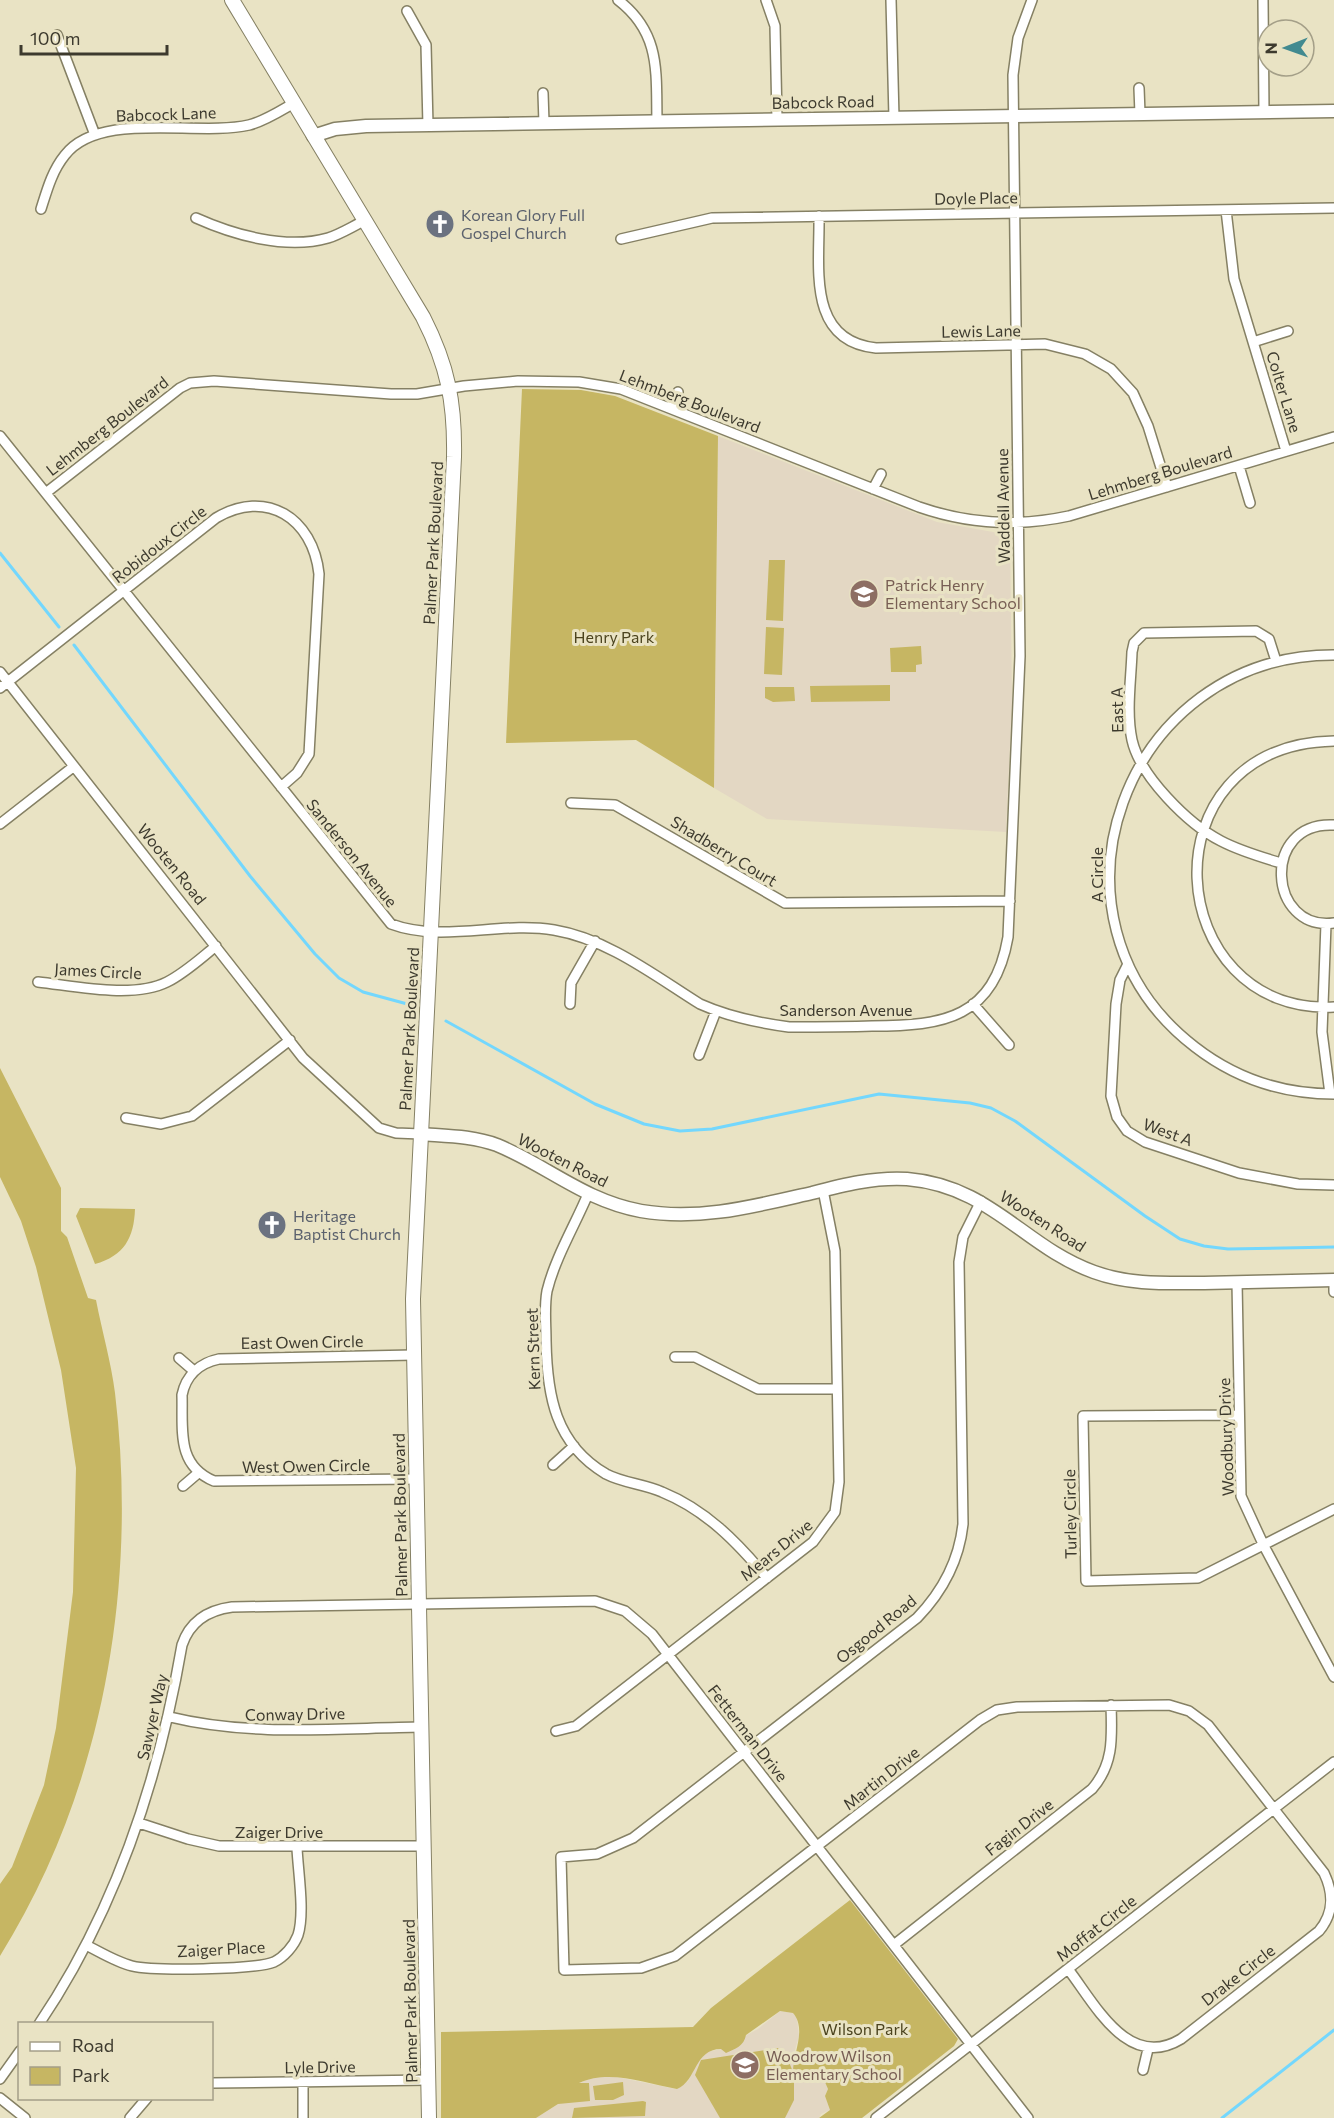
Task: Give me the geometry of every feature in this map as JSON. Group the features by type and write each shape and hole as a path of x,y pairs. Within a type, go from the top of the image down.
{"main road":[{"name":"Palmer Park Boulevard","path":"232,0 423,317 442,357 450,388 454,457 414,1278 418,1604 429,2118"}],"street":[{"path":"618,0 640,21 654,50 657,121"},
{"path":"765,0 775,26 777,119"},
{"path":"891,0 894,118"},
{"name":"Waddell Avenue","path":"973,1004 990,988 1002,964 1008,937 1019,721 1014,56 1021,27 1032,0"},
{"path":"1263,0 1264,112"},
{"path":"407,10 426,45 428,126"},
{"path":"57,35 95,135"},
{"path":"1139,88 1140,114"},
{"path":"543,93 544,123"},
{"name":"Babcock Lane","path":"41,209 50,180 66,153 76,144 95,135 115,130 236,127 260,122 294,103"},
{"name":"Babcock Road","path":"313,136 347,127 1334,111"},
{"name":"Doyle Place","path":"621,240 712,218 1334,208"},
{"name":"Colter Lane","path":"1226,210 1231,264 1286,451"},
{"name":"Lewis Lane","path":"819,216 820,298 830,322 845,337 866,347 876,348 1045,344 1071,348 1111,369 1133,393 1142,409 1167,487"},
{"path":"196,218 240,236 306,241 330,238 366,220"},
{"name":"Colter Lane","path":"1253,342 1288,331"},
{"name":"Lehmberg Boulevard","path":"47,492 180,388 190,384 214,381 398,394 518,381 595,383 621,389 926,510 959,519 1018,523 1069,516 1334,437"},
{"path":"670,408 678,392"},
{"name":"Sanderson Avenue","path":"0,436 385,918 400,927 430,930 553,930 595,941 716,1011 789,1027 903,1026 942,1021 973,1004"},
{"path":"1239,466 1250,503"},
{"path":"873,489 881,474"},
{"name":"Robidoux Circle","path":"4,685 216,518 239,507 252,505 276,509 287,515 307,533 317,558 319,574 311,742 303,764 280,787"},
{"name":"East A","path":"1276,661 1269,639 1256,631 1144,633 1134,643 1130,702 1131,737 1140,763 1172,801 1203,830 1242,850 1281,863"},
{"name":"A Circle","path":"1332,1094 1291,1090 1263,1084 1207,1057 1184,1039 1163,1017 1144,993 1128,964 1111,902 1110,855 1120,810 1140,763 1156,740 1195,702 1229,680 1276,661 1334,655"},
{"name":"Wooten Road","path":"0,672 4,685 73,767 290,1040 324,1079 370,1122 387,1132 466,1137 499,1146 588,1194 642,1211 687,1215 730,1211 857,1182 906,1179 932,1182 981,1201 1056,1253 1095,1272 1159,1283 1334,1280"},
{"path":"1334,741 1292,747 1256,762 1224,792 1203,830 1196,863 1198,896 1205,923 1221,951 1238,972 1259,987 1284,999 1322,1008 1334,1007"},
{"path":"0,824 73,767"},
{"name":"Shadberry Court","path":"571,803 615,805 785,903 1010,901"},
{"path":"1332,1094 1323,1052 1322,1008 1330,923 1306,918 1288,900 1281,884 1281,863 1288,846 1301,833 1315,827 1334,825"},
{"path":"570,1004 571,983 595,941"},
{"name":"James Circle","path":"38,982 125,990 148,989 168,982 216,946"},
{"name":"West A","path":"1128,964 1120,980 1116,1004 1112,1086 1117,1117 1127,1131 1145,1142 1239,1173 1298,1184 1334,1185"},
{"path":"973,1004 1009,1045"},
{"path":"699,1055 716,1011"},
{"path":"126,1118 161,1124 183,1121 202,1110 290,1040"},
{"name":"Mears Drive","path":"556,1731 576,1726 813,1542 835,1512 839,1482 835,1251 823,1190"},
{"name":"Kern Street","path":"588,1194 550,1281 546,1304 549,1394 557,1421 587,1460 609,1475 662,1492 695,1508 739,1544 767,1578"},
{"name":"Osgood Road","path":"562,1898 561,1857 597,1854 620,1846 917,1618 950,1574 962,1540 963,1524 960,1248 981,1201"},
{"path":"1334,1280 1334,1292"},
{"name":"Woodbury Drive","path":"1237,1282 1241,1496 1264,1546 1334,1677"},
{"name":"East Owen Circle","path":"194,1371 209,1361 219,1359 414,1355"},
{"path":"675,1357 695,1357 758,1389 837,1389"},
{"path":"179,1358 194,1371 184,1387 183,1424 187,1457 197,1474 183,1486"},
{"name":"Turley Circle","path":"1239,1415 1083,1416 1086,1581 1198,1578 1264,1546"},
{"path":"553,1466 574,1446"},
{"name":"West Owen Circle","path":"197,1474 213,1481 224,1482 417,1479"},
{"path":"1264,1546 1334,1509"},
{"name":"Fetterman Drive","path":"418,1604 603,1603 625,1611 652,1634 668,1654 1028,2118"},
{"name":"Sawyer Way","path":"40,2022 86,1945 139,1822 170,1717 186,1635 208,1613 232,1607 418,1604"},
{"name":"Fagin Drive","path":"895,1944 1092,1789 1101,1779 1111,1754 1111,1705"},
{"name":"Martin Drive","path":"562,1898 564,1970 641,1968 675,1956 980,1720 997,1710 1017,1707 1169,1705 1198,1716 1274,1809"},
{"name":"Conway Drive","path":"170,1717 209,1727 247,1730 421,1727"},
{"name":"Moffat Circle","path":"876,2118 1334,1762"},
{"name":"Drake Circle","path":"1148,2049 1172,2045 1319,1931 1326,1923 1333,1905 1332,1893 1324,1873 1274,1809"},
{"name":"Zaiger Drive","path":"139,1822 188,1839 219,1846 297,1848 424,1846"},
{"name":"Zaiger Place","path":"86,1945 120,1961 142,1967 252,1966 275,1961 285,1955 298,1935 300,1922 297,1848"},
{"path":"1068,1969 1125,2040 1148,2049 1143,2070"},
{"path":"0,2079 18,2054"},
{"name":"Lyle Drive","path":"213,2083 428,2080"},
{"path":"303,2082 303,2118"},
{"path":"0,2098 25,2118"},
{"path":"130,2118 145,2100"}],"shaded area":[{"name":"Patrick Henry Elementary School","path":"718,436 937,522 1010,535 1012,702 1006,832 767,819 714,788"},
{"name":"Woodrow Wilson Elementary School","path":"780,2011 793,2013 797,2019 799,2036 795,2050 799,2080 825,2081 828,2089 825,2096 830,2110 821,2114 819,2118 536,2118 558,2104 576,2084 592,2078 612,2076 676,2089 688,2081 697,2063 707,2052 721,2049 758,2029"}],"green space":[{"name":"Henry Park","path":"522,389 581,390 615,396 718,436 714,788 636,740 506,743"},
{"path":"769,560 785,560 783,621 766,620"},
{"path":"766,627 784,628 782,675 764,674"},
{"path":"921,646 922,664 916,665 916,672 891,672 890,648"},
{"path":"890,685 890,701 811,702 810,686"},
{"path":"765,687 794,687 795,701 773,702 765,698"},
{"path":"0,1068 61,1188 61,1231 67,1237 88,1298 96,1300 115,1393 121,1466 121,1539 116,1612 105,1684 88,1755 65,1825 36,1892 0,1956 0,1884 12,1867 44,1785 56,1728 73,1592 76,1468 61,1370 36,1267 21,1221 0,1177"},
{"path":"80,1208 135,1209 130,1237 120,1251 105,1261 95,1264 76,1216"},
{"name":"Wilson Park","path":"850,1900 958,2039 954,2046 862,2118 819,2118 830,2110 825,2096 828,2089 825,2082 807,2082 794,2075 794,2100 785,2118 720,2118 695,2075 701,2060 778,2048 787,2057 793,2072 799,2026 793,2013 780,2011 746,2035 743,2042 736,2048 726,2053 721,2049 712,2050 706,2054 700,2060 689,2079 677,2089 627,2078 602,2077 579,2083 589,2083 590,2101 558,2104 536,2118 441,2118 441,2032 693,2027 711,2008"},
{"path":"623,2082 624,2095 613,2100 595,2100 593,2086"},
{"path":"646,2102 645,2116 572,2118 574,2108"}],"waterway":[{"path":"0,553 59,627"},
{"path":"74,645 250,876 315,954 339,978 363,992 411,1005"},
{"path":"446,1021 595,1104 644,1124 680,1131 712,1129 879,1094 970,1103 991,1108 1015,1121 1180,1239 1204,1246 1228,1249 1334,1247"},
{"path":"1222,2118 1334,2030"}],"place":[{"name":"Korean Glory Full Gospel Church","path":"440,224"},
{"name":"Patrick Henry Elementary School","path":"864,594"},
{"name":"Heritage Baptist Church","path":"272,1225"},
{"name":"Woodrow Wilson Elementary School","path":"745,2065"}]}
